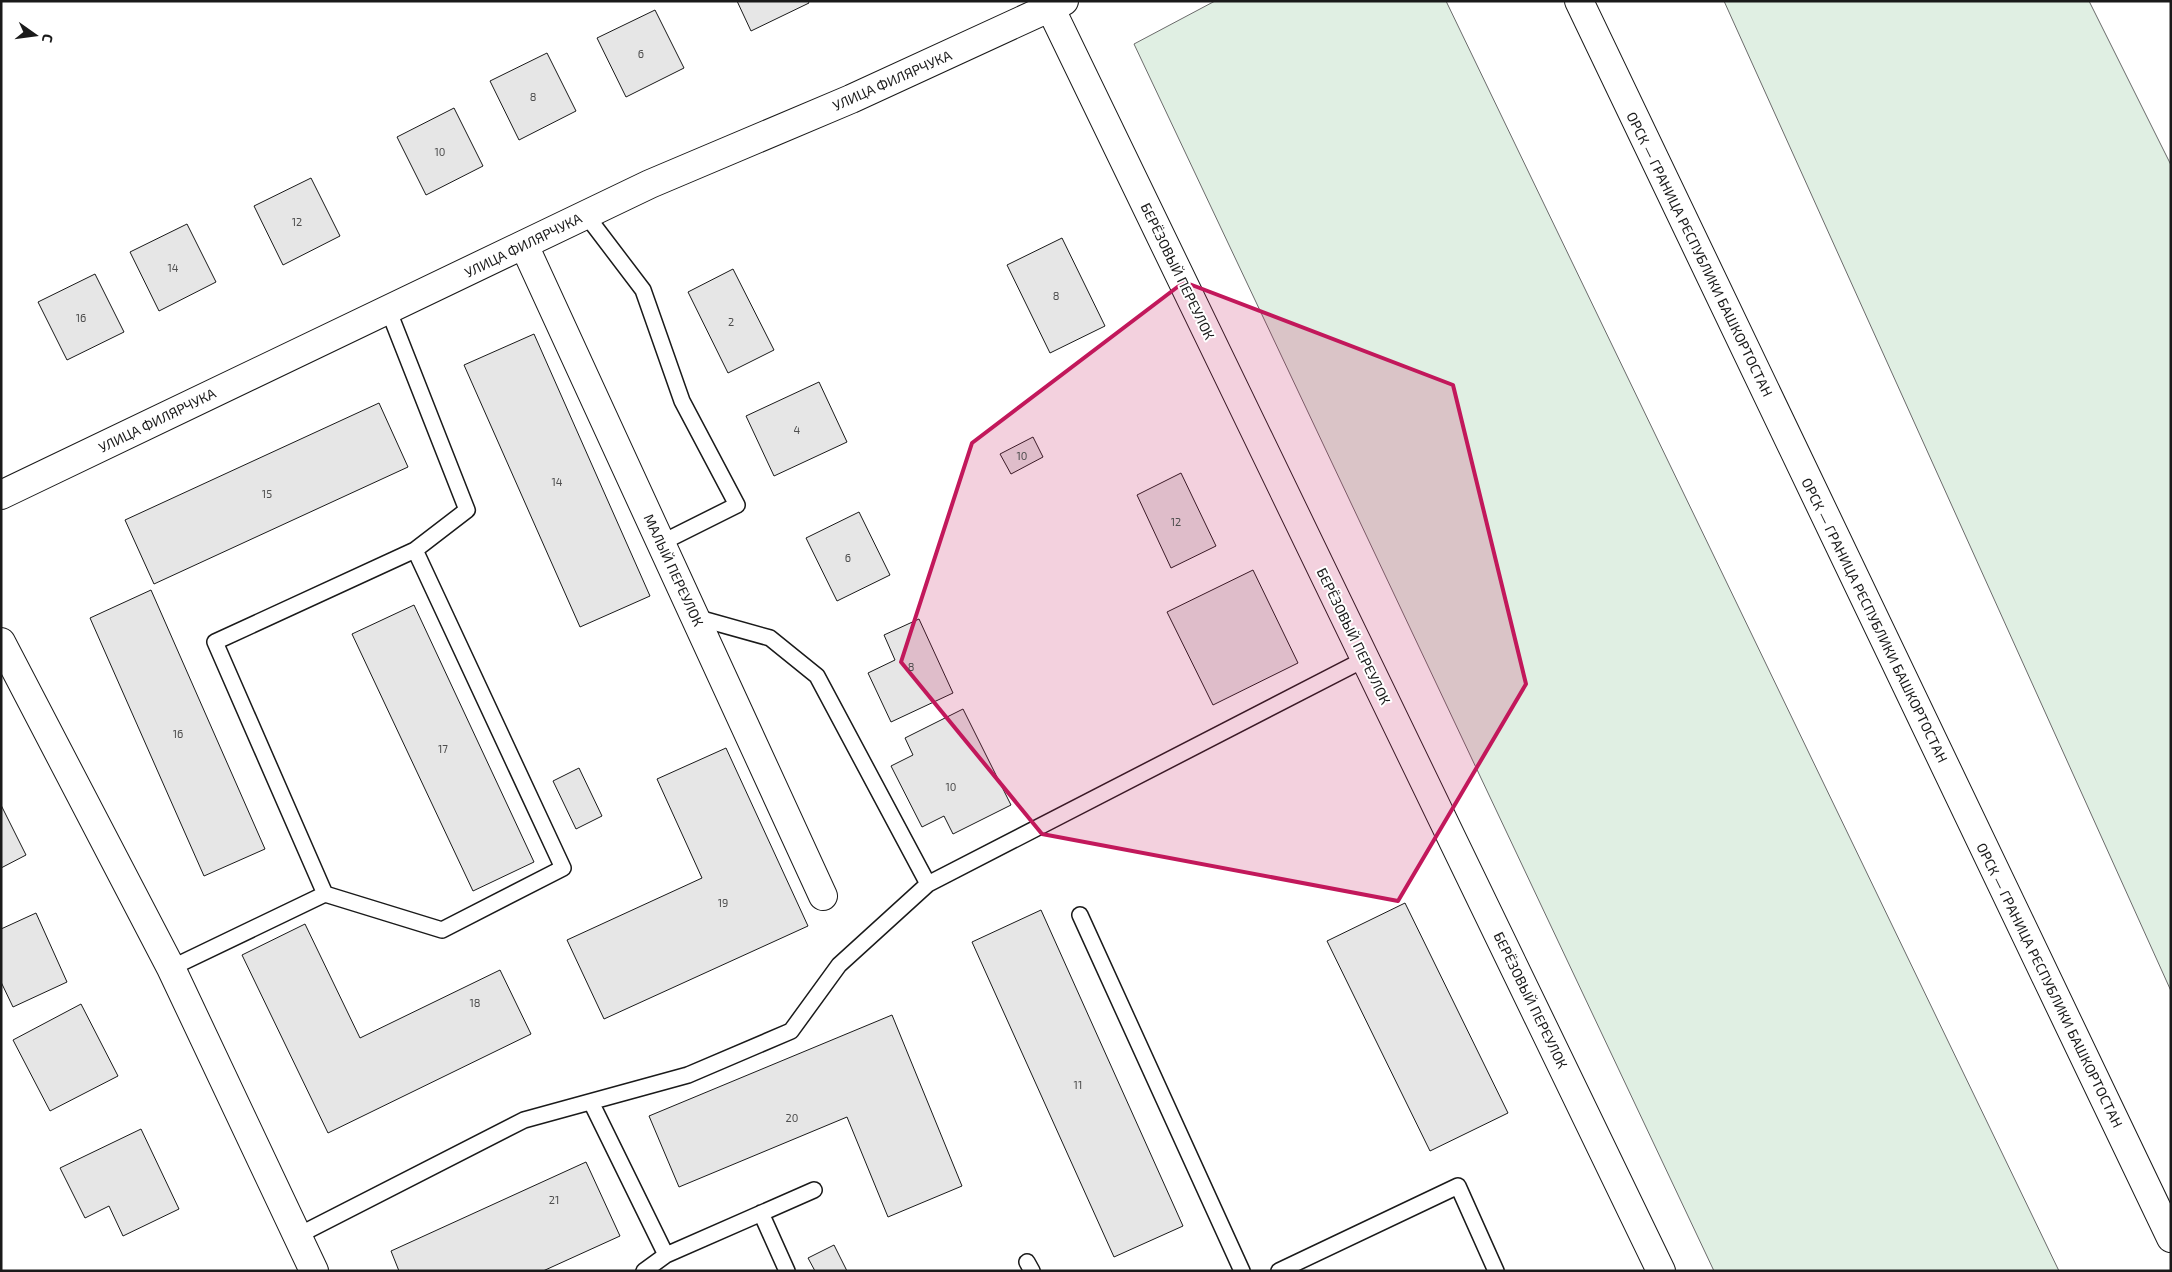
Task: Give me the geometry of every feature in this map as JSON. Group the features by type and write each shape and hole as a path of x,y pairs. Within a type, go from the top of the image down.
{"street":[{"name":"ОРСК — ГРАНИЦА РЕСПУБЛИКИ БАШКОРТОСТАН","path":"1579,1 2171,1238"},
{"name":"УЛИЦА ФИЛЯРЧУКА","path":"1,495 650,184 851,99 1053,3"},
{"name":"БЕРЁЗОВЫЙ ПЕРЕУЛОК","path":"1053,3 1365,659 1661,1271"},
{"name":"МАЛЫЙ ПЕРЕУЛОК","path":"524,245 823,896"},
{"path":"1,642 171,968 314,1271"}],"lane":[{"path":"586,215 643,290 682,401 737,505 661,543"},
{"path":"325,894 215,642 415,550 467,510 388,309"},
{"path":"171,968 325,894 442,930 563,868 415,550"},
{"path":"695,617 770,638 817,676 928,884"},
{"path":"298,1236 524,1120 688,1075 791,1031 838,965 928,884 1365,659"},
{"path":"1080,915 1242,1271"},
{"path":"591,1102 666,1255"},
{"path":"1279,1271 1458,1186 1496,1271"},
{"path":"644,1271 666,1255 814,1190"},
{"path":"761,1213 787,1271"}],"highlighted area":[{"path":"1184,282 1453,385 1526,684 1398,901 1042,834 901,662 972,443"}],"green space":[{"path":"1215,1 1446,1 2059,1271 1714,1271 1134,44"},
{"path":"1724,1 2089,1 2171,165 2171,991"}],"building":[{"path":"737,1 808,1 809,3 751,31"},
{"path":"655,10 684,68 626,97 597,38"},
{"path":"547,53 576,111 519,140 490,81"},
{"path":"454,108 483,166 426,195 397,137"},
{"path":"311,178 340,236 283,265 254,206"},
{"path":"187,224 216,282 159,311 130,252"},
{"path":"1062,238 1105,326 1050,353 1007,265"},
{"path":"733,269 774,350 728,373 688,292"},
{"path":"95,274 124,332 67,360 38,302"},
{"path":"534,334 650,596 580,627 464,365"},
{"path":"819,382 847,442 774,476 746,416"},
{"path":"379,403 408,467 154,584 125,520"},
{"path":"1033,437 1043,457 1011,474 1000,454"},
{"path":"1181,473 1216,546 1171,568 1137,495"},
{"path":"859,512 890,575 837,601 806,538"},
{"path":"1253,570 1298,663 1213,705 1167,612"},
{"path":"151,590 265,849 204,876 90,618"},
{"path":"414,605 534,862 473,891 352,634"},
{"path":"919,619 953,693 891,722 868,673 895,660 884,635"},
{"path":"963,709 1011,805 953,834 944,816 922,827 891,766 913,755 905,738"},
{"path":"726,748 808,926 604,1019 567,940 702,878 657,779"},
{"path":"579,768 602,816 576,829 553,781"},
{"path":"1,805 26,855 1,868"},
{"path":"1405,903 1508,1113 1430,1151 1327,941"},
{"path":"1041,910 1183,1226 1114,1257 972,942"},
{"path":"36,913 67,982 13,1007 1,982 1,929"},
{"path":"305,924 360,1038 500,970 531,1034 328,1133 242,955"},
{"path":"81,1004 118,1076 50,1111 13,1040"},
{"path":"892,1015 962,1186 888,1217 847,1117 679,1187 649,1116"},
{"path":"141,1129 179,1209 123,1236 109,1206 85,1218 60,1168"},
{"path":"586,1162 620,1236 543,1271 399,1271 391,1251"},
{"path":"834,1245 847,1271 815,1271 808,1258"}]}
